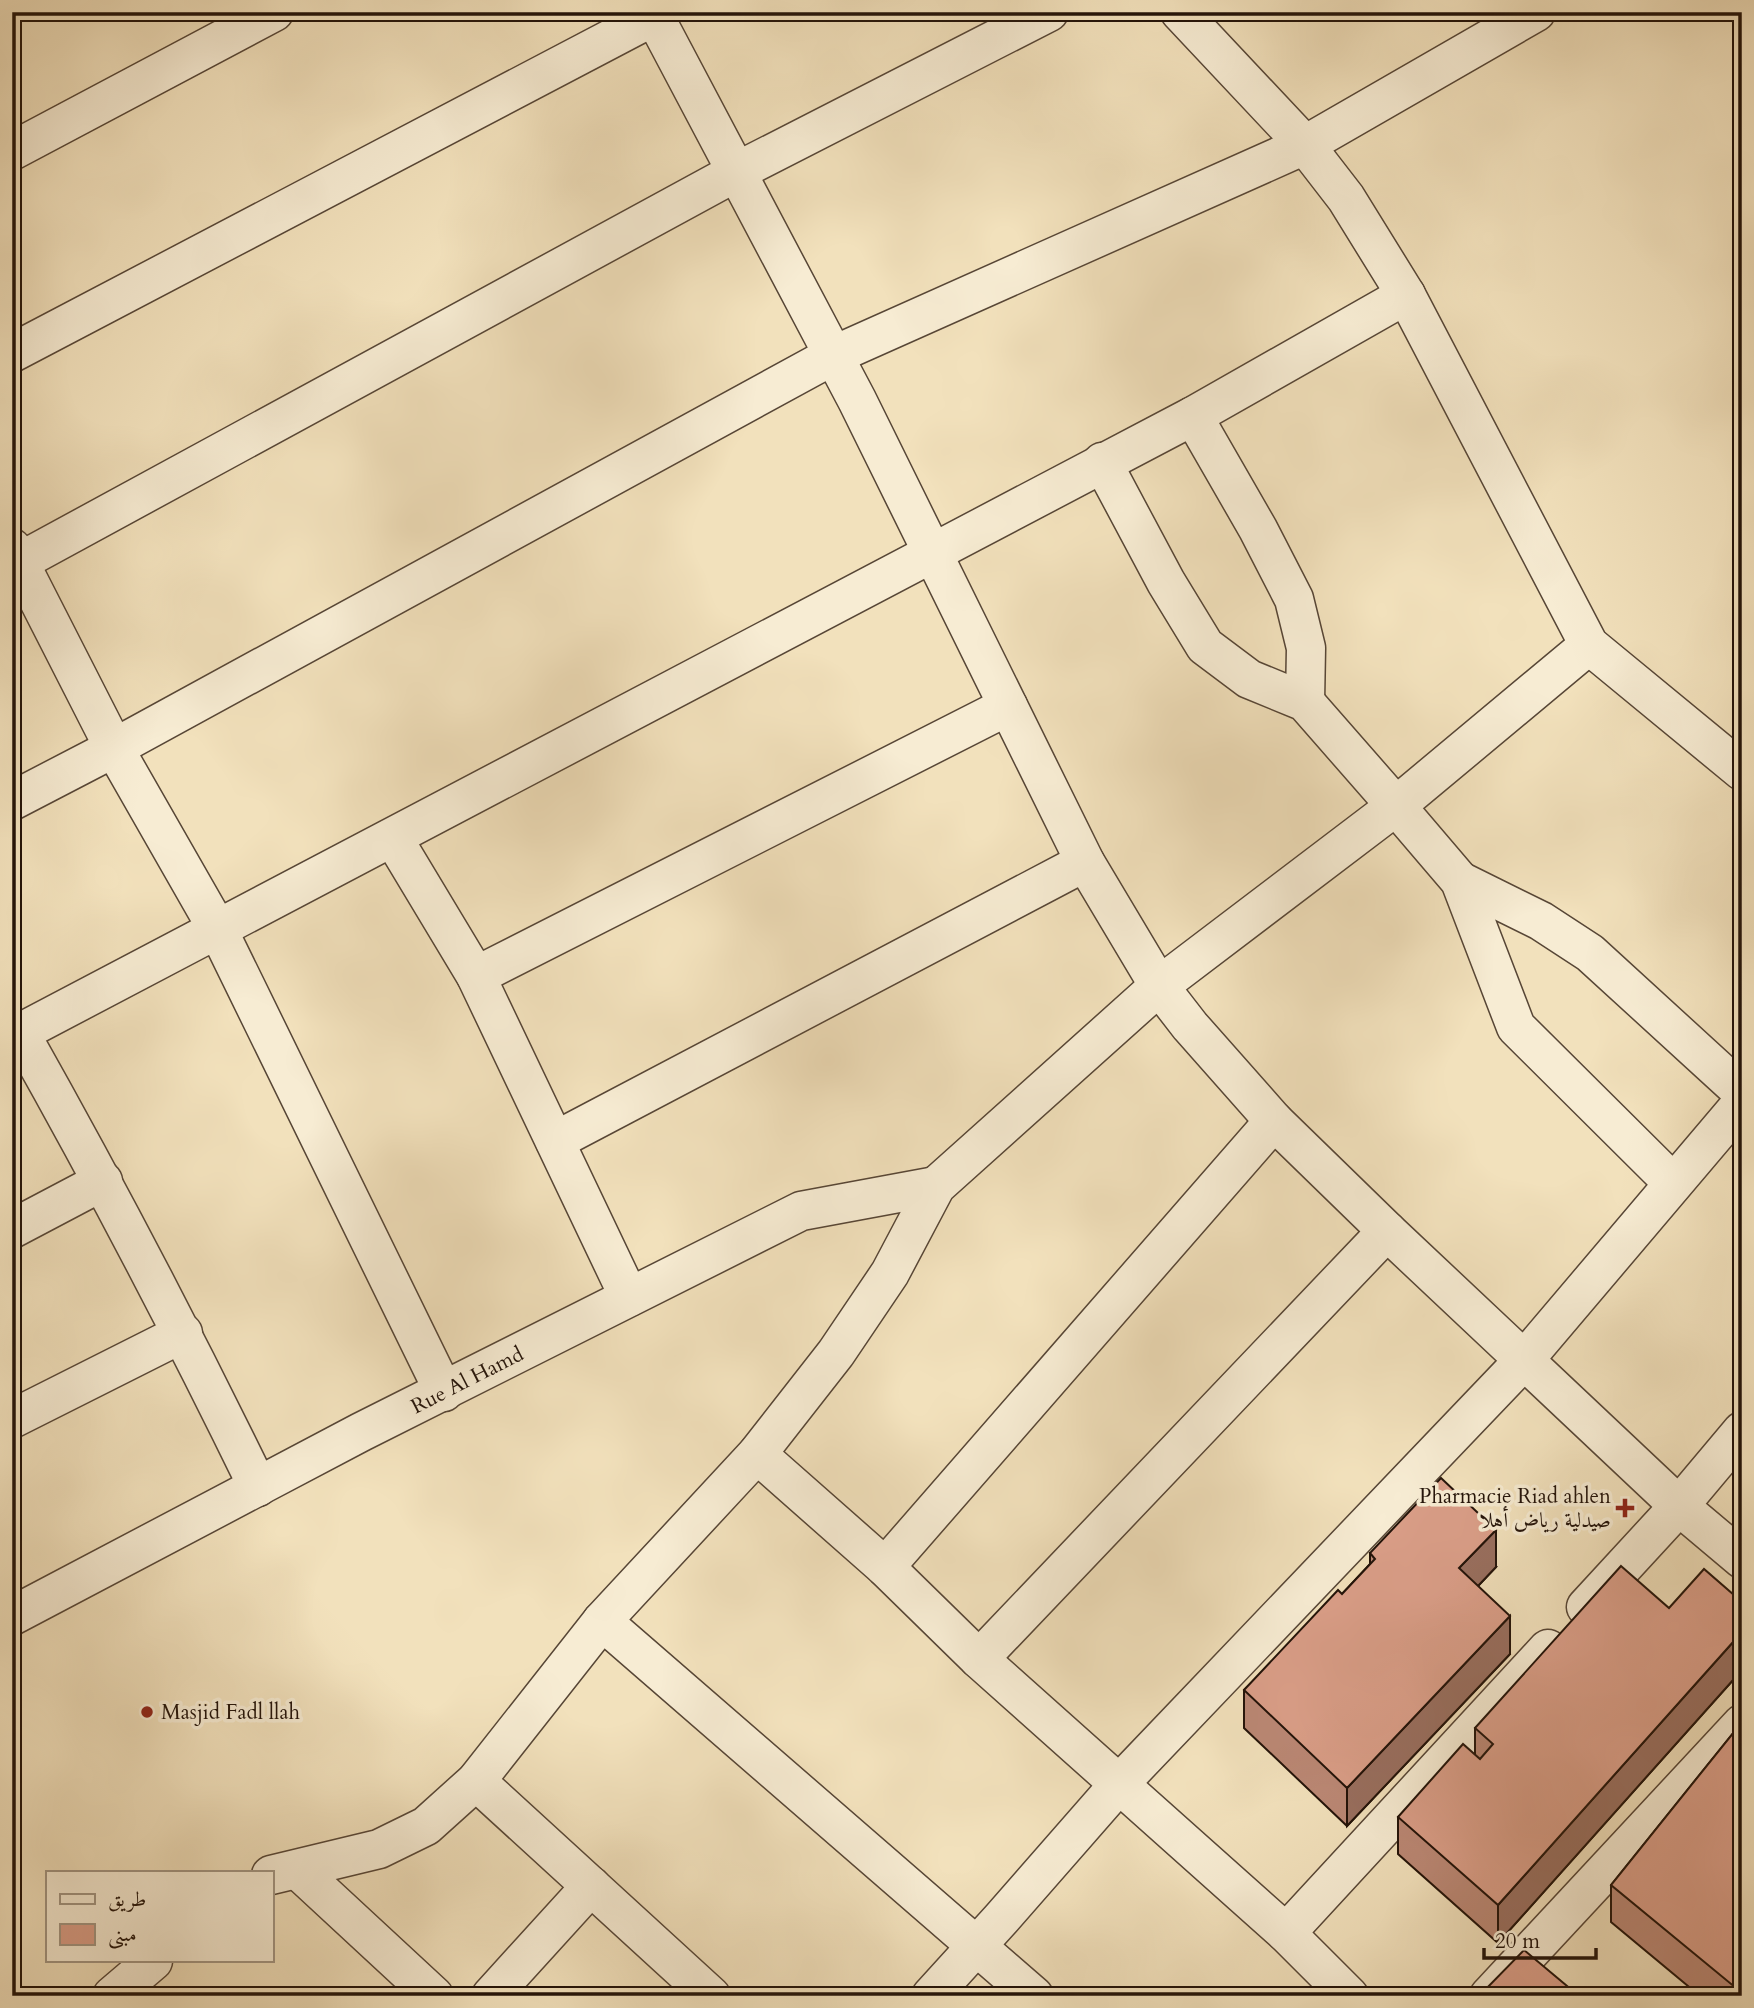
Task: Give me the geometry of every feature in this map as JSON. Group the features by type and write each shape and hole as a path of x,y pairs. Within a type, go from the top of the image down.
{"street":[{"path":"12,151 274,12"},
{"path":"444,1392 218,930 114,748 15,559 737,171 1049,12"},
{"path":"1180,12 1305,145 1346,198 1406,295 1589,645 1742,771"},
{"path":"12,801 832,356 1305,145 1536,12"},
{"path":"12,353 656,14 857,400 1085,862 1159,986 1190,1026 1274,1121 1679,1506 1742,1559"},
{"path":"258,1487 183,1333 103,1181 16,1035 1193,416 1406,295"},
{"path":"1193,416 1258,529 1294,599 1306,648 1305,702"},
{"path":"1102,463 1166,582 1205,646 1249,679 1305,702 1396,806 1460,881 1516,1027 1673,1183"},
{"path":"285,1872 379,1849 426,1826 476,1781 603,1621 757,1454 844,1342 890,1273 936,1186 1159,986 1396,806 1589,645"},
{"path":"476,976 1007,706"},
{"path":"393,838 476,976 629,1297"},
{"path":"555,1141 1085,862"},
{"path":"1460,881 1541,921 1590,953 1742,1092"},
{"path":"931,1996 1120,1783 1525,1359 1742,1103"},
{"path":"885,1567 1274,1121"},
{"path":"12,1229 103,1181"},
{"name":"Rue Al Hamd","path":"12,1616 361,1432 801,1211 936,1186"},
{"path":"979,1659 1387,1231"},
{"path":"12,1419 183,1333"},
{"path":"1286,1933 1679,1506 1742,1431"},
{"path":"757,1454 885,1567 979,1659 1286,1933 1349,1996"},
{"path":"603,1621 1034,1996"},
{"path":"1489,1996 1742,1724"},
{"path":"476,1781 711,1996"},
{"path":"285,1872 424,1992"},
{"path":"491,1996 591,1886"},
{"path":"112,1996 152,1962"}],"building":[{"path":"1441,1478 1496,1530 1459,1568 1510,1616 1347,1788 1244,1690 1338,1590 1342,1594 1375,1559 1370,1553"},
{"path":"1621,1566 1669,1608 1704,1569 1742,1602 1742,1632 1498,1905 1398,1817 1463,1744 1480,1759 1493,1744 1475,1728"},
{"path":"1742,1722 1742,1993 1611,1885"},
{"path":"1524,1950 1579,1996 1479,1996"}],"place":[{"name":"Pharmacie Riad ahlen صيدلية رياض أهلا","path":"1625,1508"},
{"name":"Masjid Fadl llah","path":"147,1712"}]}
